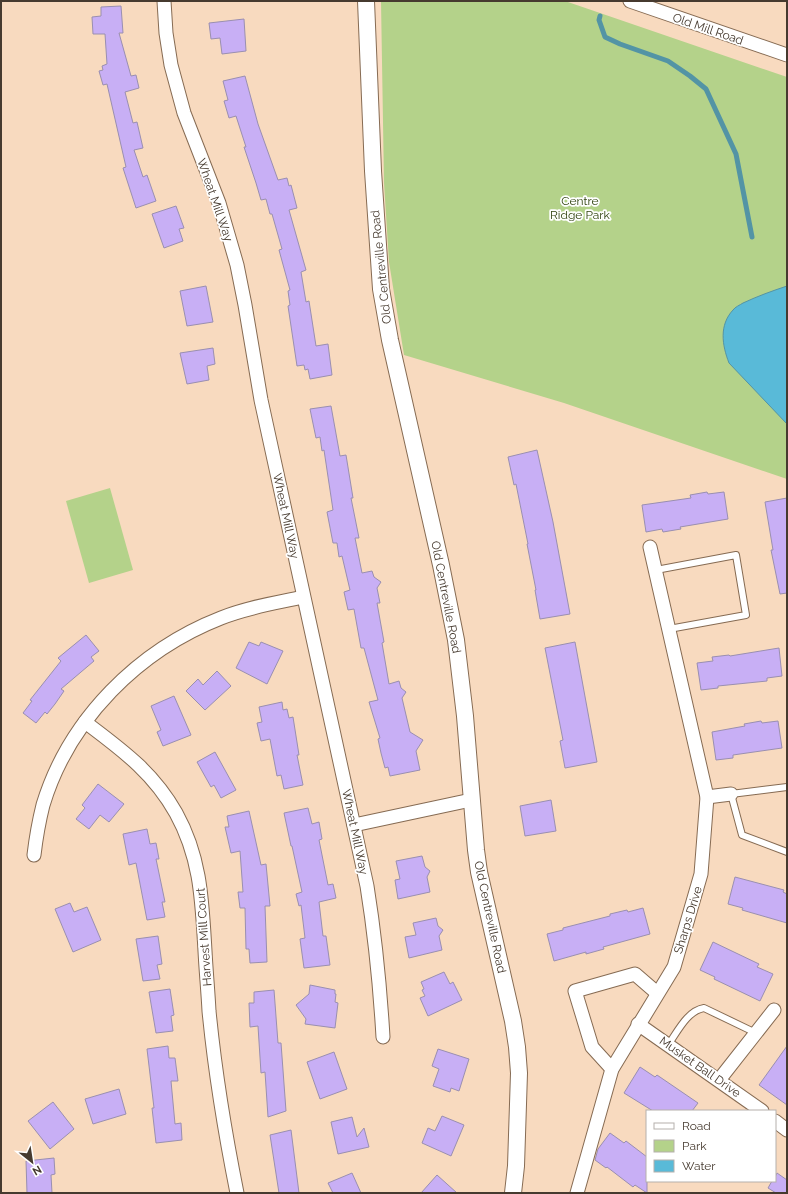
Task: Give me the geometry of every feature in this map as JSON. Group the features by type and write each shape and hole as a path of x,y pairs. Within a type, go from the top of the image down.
{"street":[{"name":"Wheat Mill Way","path":"164,1 166,33 171,65 184,113 219,203 237,265 261,400 354,825 374,928 383,1037"},
{"name":"Old Centreville Road","path":"366,1 373,171 381,289 390,340 442,565 456,640 465,716 471,800 479,872 513,1021 517,1047 518,1089 516,1166 513,1193"},
{"name":"Old Mill Road","path":"630,1 787,55"},
{"name":"Sharps Drive","path":"579,1192 612,1069 674,967 701,874 707,797 650,547"},
{"path":"34,855 43,805 63,756 85,722 121,680 145,660 197,628 248,609 303,597"},
{"name":"Harvest Mill Court","path":"85,722 131,757 154,782 176,813 192,850 198,869 202,895 206,965 217,1078 237,1193"},
{"path":"707,797 731,794"},
{"path":"354,825 471,800"},
{"path":"612,1069 592,1047 575,991 635,974 657,993"},
{"path":"719,1080 774,1010"},
{"name":"Musket Ball Drive","path":"638,1024 761,1110"},
{"path":"776,1122 787,1130"}],"lane":[{"path":"656,570 736,555 746,615 669,629"},
{"path":"787,787 731,794 742,835 787,852"},
{"path":"668,1045 687,1018 698,1009 704,1008 756,1033"}],"green space":[{"name":"Centre Ridge Park","path":"381,1 565,1 787,77 787,479 564,403 404,355 389,262 384,183"},
{"path":"110,488 133,570 89,583 66,501"}],"water":[{"path":"787,286 787,424 729,363 723,342 723,335 725,322 735,308 754,298"}],"building":[{"path":"121,6 123,33 119,33 131,76 136,75 139,88 125,92 133,123 137,122 143,148 134,150 143,177 147,175 156,201 136,208 123,168 126,167 107,84 103,85 99,71 103,70 102,66 107,64 105,34 93,34 92,17 101,16 101,7"},
{"path":"244,19 246,51 222,54 220,38 211,39 209,23"},
{"path":"245,76 258,124 278,180 287,178 289,186 291,185 297,208 289,210 306,270 301,272 306,302 309,301 316,346 328,344 332,375 310,379 308,369 305,370 304,365 297,366 288,306 290,305 288,291 290,290 279,250 282,249 266,199 261,200 236,116 229,118 224,101 228,100 223,81"},
{"path":"176,206 184,228 179,229 183,241 164,248 152,214"},
{"path":"206,286 213,322 187,326 180,291"},
{"path":"213,348 215,364 207,366 209,380 187,384 180,353"},
{"path":"331,406 340,456 346,455 353,498 351,498 359,538 355,538 362,573 372,571 374,577 381,582 377,588 380,603 377,603 384,642 382,643 389,684 399,681 401,688 406,692 402,698 410,732 423,740 416,751 420,770 390,776 388,767 385,768 381,753 378,739 380,738 369,702 378,700 364,648 361,648 354,609 348,610 344,592 350,590 342,556 339,557 337,543 333,543 327,512 333,510 324,450 322,451 320,437 316,438 310,409"},
{"path":"537,450 553,522 570,614 540,619 528,544 516,484 514,485 508,457"},
{"path":"707,492 708,494 724,492 728,519 680,527 681,529 663,532 662,529 646,532 642,505 691,498 690,495"},
{"path":"787,498 787,593 780,594 771,550 773,550 765,502"},
{"path":"86,635 99,651 91,657 94,661 61,689 64,691 55,704 47,714 45,712 36,723 23,713 32,701 30,700 61,661 58,658"},
{"path":"249,642 259,646 261,642 283,651 267,684 236,668"},
{"path":"575,642 597,762 565,768 560,741 563,740 545,648"},
{"path":"779,648 782,676 767,678 767,681 718,686 718,688 701,690 697,663 713,661 712,657 730,656"},
{"path":"217,671 231,686 205,710 186,691 198,679 203,685"},
{"path":"174,696 191,735 163,746 157,732 161,730 151,706"},
{"path":"282,702 283,710 287,709 289,718 293,717 299,755 297,755 303,785 284,789 281,775 277,776 270,739 261,741 257,723 262,722 259,707"},
{"path":"761,721 762,723 778,721 782,748 733,755 733,758 716,760 712,732 745,726 744,724"},
{"path":"215,752 236,790 221,798 214,785 211,787 197,762"},
{"path":"98,784 124,804 109,822 100,815 89,829 76,819 85,808 82,805"},
{"path":"551,800 556,831 525,836 520,806"},
{"path":"308,808 312,824 319,822 322,839 319,840 328,885 333,884 336,898 319,902 323,936 326,936 330,965 304,968 300,939 305,938 301,905 299,906 296,894 302,892 284,813"},
{"path":"249,811 261,865 266,864 270,906 265,906 267,962 250,963 249,949 246,949 245,908 240,908 238,892 243,892 240,851 231,853 225,827 229,827 227,816"},
{"path":"147,829 150,844 156,843 159,859 156,859 165,902 162,902 165,917 147,920 136,863 129,865 123,834"},
{"path":"422,856 425,867 430,871 427,877 430,892 398,899 395,880 400,879 396,861"},
{"path":"735,877 784,890 783,892 787,894 787,923 742,910 743,908 728,904"},
{"path":"70,903 74,912 87,907 101,940 73,952 55,909"},
{"path":"643,908 650,934 603,947 604,949 586,954 586,952 554,961 547,934 563,930 563,928 610,916 610,914 627,910 628,912"},
{"path":"436,918 438,926 443,930 439,936 442,950 409,958 405,937 416,935 413,923"},
{"path":"158,936 162,964 157,965 160,979 143,981 136,939"},
{"path":"713,942 759,964 757,967 773,974 760,1001 714,979 715,977 700,970"},
{"path":"444,972 450,984 453,982 462,1000 428,1016 420,998 425,996 422,990 424,989 421,982"},
{"path":"310,985 335,990 335,1002 338,1003 335,1028 305,1024 306,1019 296,1005 309,994"},
{"path":"170,989 174,1015 171,1016 173,1031 156,1033 149,992"},
{"path":"274,990 278,1043 281,1043 286,1111 268,1117 265,1072 261,1073 258,1026 250,1027 249,1003 254,1003 254,992"},
{"path":"168,1046 169,1058 175,1058 178,1081 171,1081 175,1124 181,1123 182,1140 156,1143 152,1108 154,1108 147,1049"},
{"path":"787,1046 787,1105 759,1085"},
{"path":"438,1049 469,1059 459,1091 451,1088 450,1092 433,1086 439,1069 432,1066"},
{"path":"334,1052 347,1089 320,1099 307,1062"},
{"path":"640,1067 655,1077 657,1075 698,1103 693,1110 651,1110 624,1093"},
{"path":"119,1089 126,1114 93,1124 85,1099"},
{"path":"53,1102 74,1129 50,1149 28,1121"},
{"path":"442,1116 464,1125 451,1156 422,1143 428,1128 435,1131"},
{"path":"352,1117 357,1137 364,1128 369,1147 338,1154 331,1122"},
{"path":"291,1130 299,1193 279,1193 270,1135"},
{"path":"610,1133 624,1143 626,1141 646,1156 647,1193 635,1185 633,1187 607,1167 606,1168 595,1160 598,1149"},
{"path":"54,1158 55,1174 51,1175 52,1193 27,1193 26,1161"},
{"path":"352,1173 361,1193 333,1193 328,1183"},
{"path":"777,1173 787,1180 787,1193 776,1193 768,1188 771,1182 776,1182"},
{"path":"437,1175 457,1193 421,1193"}],"waterway":[{"path":"600,16 599,20 605,37 620,44 668,61 706,89 736,154 752,237"}]}
